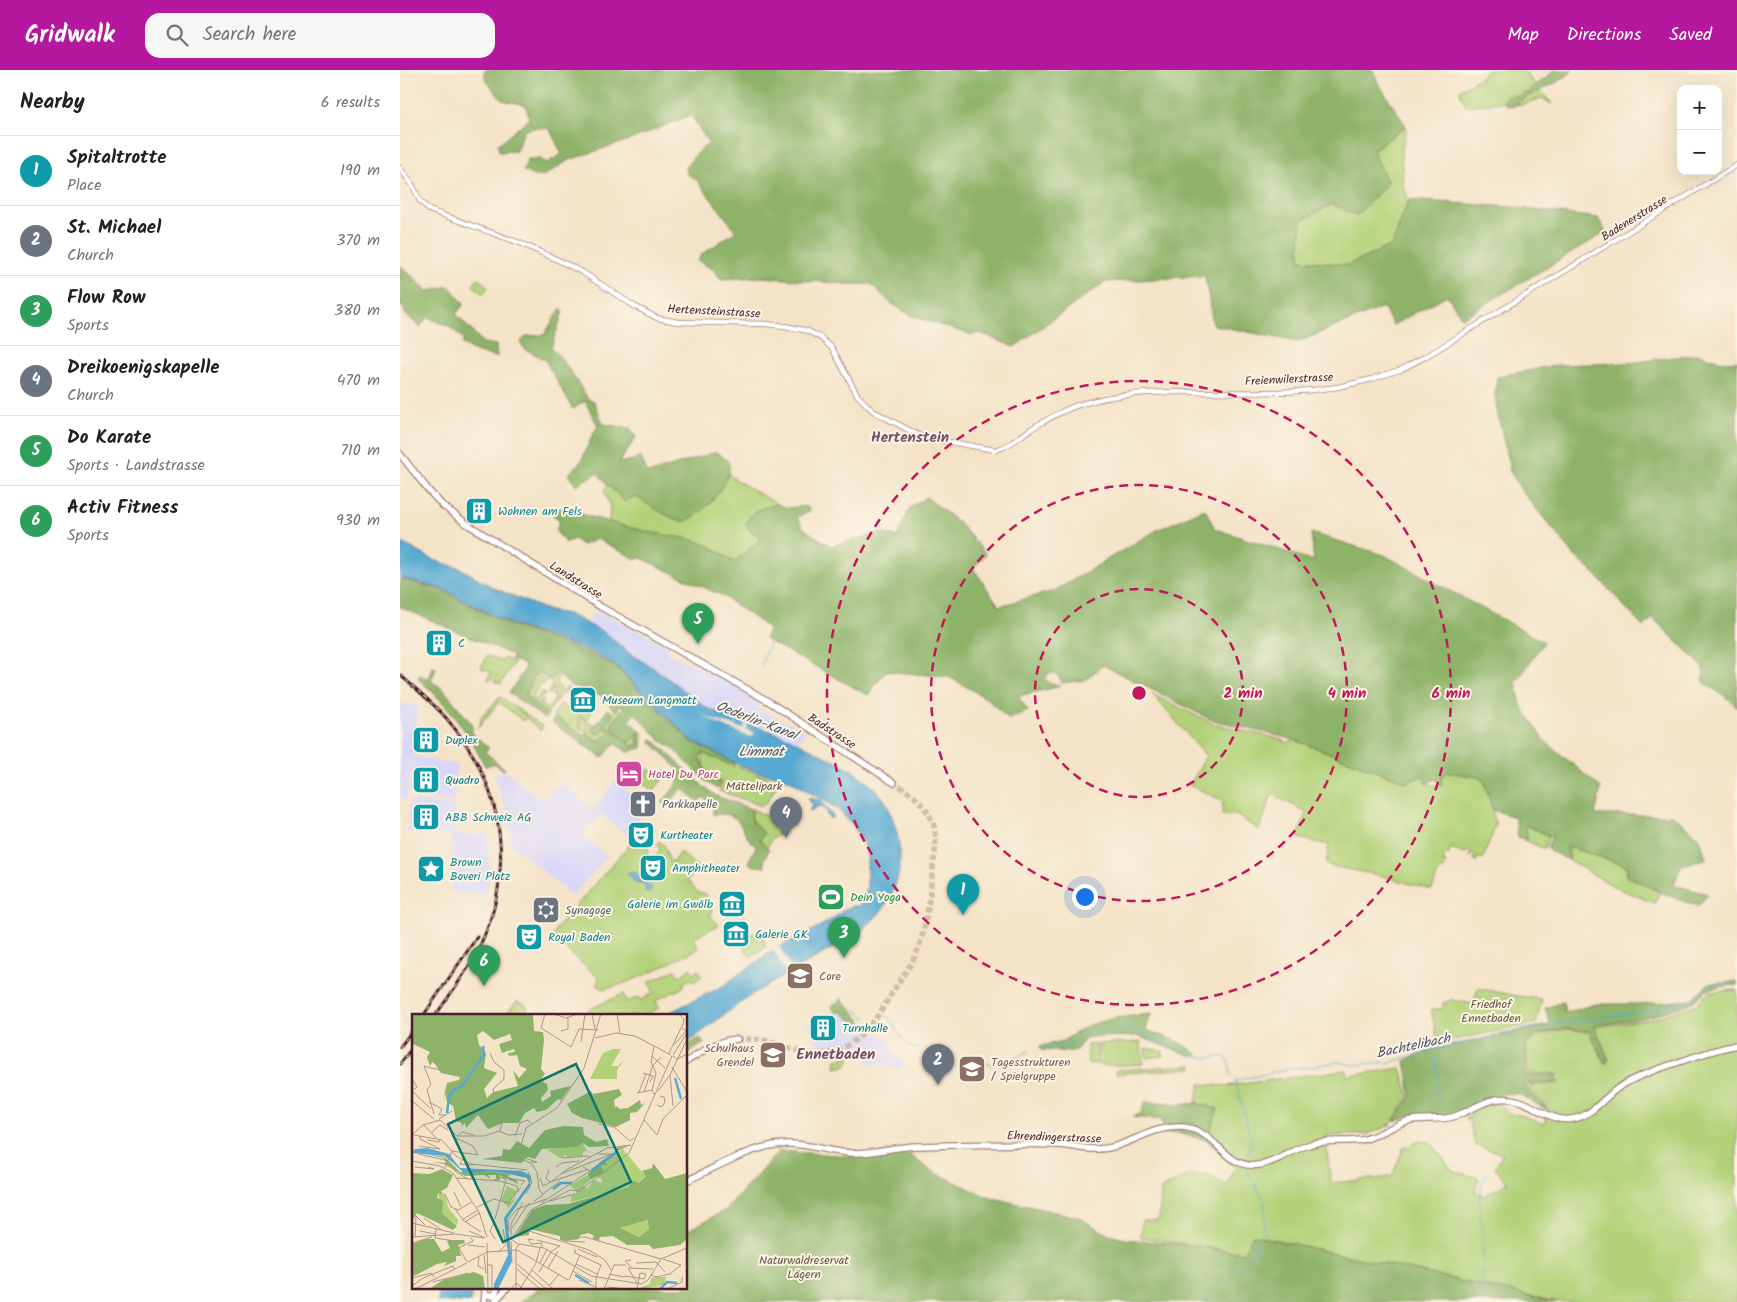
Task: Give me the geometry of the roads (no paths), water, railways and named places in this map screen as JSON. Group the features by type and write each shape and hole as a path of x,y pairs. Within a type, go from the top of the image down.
{"main road":[{"name":"Landstrasse","path":"400,454 442,505 467,524 601,607 762,698"},
{"name":"Badstrasse","path":"762,698 892,782"},
{"path":"688,1061 705,1049 737,1039"},
{"name":"Ehrendingerstrasse","path":"688,1180 760,1149 782,1144 807,1145 854,1154 904,1146 1058,1145 1097,1149 1115,1146 1150,1132 1173,1127 1191,1129 1206,1134 1230,1158 1240,1163 1250,1166 1262,1165 1309,1145 1368,1138 1406,1121 1455,1116 1495,1099 1508,1098 1522,1101 1552,1118 1561,1120 1578,1118 1590,1112 1622,1085 1642,1075 1704,1053 1737,1045"},
{"path":"484,1302 492,1294"}],"street":[{"name":"Badenerstrasse","path":"1593,255 1737,165"},
{"name":"Hertensteinstrasse","path":"400,168 413,186 420,201 429,210 520,243 558,260 582,272 634,306 657,318 678,322 766,324 808,331 821,338 832,348 858,396 873,411 922,437 995,450"},
{"name":"Freienwilerstrasse","path":"995,450 1013,442 1054,415 1084,403 1113,396 1154,392 1299,392 1338,387 1372,379 1402,369 1430,354 1593,255"}],"water":[{"name":"Limmat","path":"400,542 434,560 460,568 494,588 549,611 568,614 607,634 630,654 658,671 708,709 789,738 849,768 863,778 883,798 893,819 900,853 900,866 894,890 888,902 870,923 854,935 753,994 688,1042 688,1014 666,1014 721,987 775,949 817,928 841,912 852,906 860,906 867,887 867,850 853,825 839,810 788,779 739,765 692,741 617,667 589,651 508,623 442,589 400,578"},
{"path":"809,798 819,800 833,816 831,819 827,816 826,810 819,806 810,811 810,808 814,805 808,801"},
{"path":"636,872 641,879 652,887 651,892 646,892 644,883 635,883 628,875 628,873"},
{"path":"439,1290 473,1290 470,1302 438,1302"}],"waterway":[{"path":"761,666 769,643"},
{"name":"Bachtelibach","path":"1238,1089 1235,1081 1298,1067 1303,1068 1338,1062 1352,1065 1391,1062 1528,1028 1652,1010 1690,1000 1709,983 1737,982"},
{"name":"Bachtelibach","path":"854,1009 867,1018"},
{"name":"Bachtelibach","path":"886,1015 903,1041 907,1045 919,1048"},
{"name":"Bachtelibach","path":"1044,1049 1069,1045 1083,1035 1096,1030 1102,1032 1116,1029 1134,1030 1149,1038 1174,1045 1191,1055 1226,1058 1229,1062 1231,1077"},
{"name":"Bachtelibach","path":"965,1061 992,1064 1004,1063 1029,1051"},
{"path":"1437,1056 1435,1060 1437,1065 1437,1092 1441,1103"},
{"path":"1239,1092 1251,1141 1248,1157"},
{"path":"1246,1170 1263,1197"},
{"path":"1480,1210 1480,1191 1487,1174"},
{"path":"1260,1236 1266,1232 1263,1228 1265,1217 1264,1202"},
{"path":"1480,1213 1484,1238 1482,1257 1484,1261 1480,1288 1485,1297"},
{"path":"1254,1254 1256,1251 1254,1242 1257,1239"},
{"path":"1246,1261 1253,1255"},
{"path":"1229,1277 1243,1264"},
{"path":"1206,1302 1208,1294 1223,1281"}],"tunnel":[{"path":"737,1039 767,1041 812,1054 821,1054 840,1049 859,1037 867,1029 910,966 918,949 926,921 936,838 934,826 923,806 913,795 894,783"}],"railway":[{"path":"400,675 442,713 467,746 483,775 493,804 499,835 500,866 496,897 487,928 469,966 436,1014"},
{"path":"424,1014 477,937"},
{"path":"400,1047 412,1031"},
{"path":"400,1064 412,1048"}],"place":[{"name":"Wohnen am Fels","path":"479,511"},
{"name":"C","path":"439,643"},
{"name":"Do Karate","path":"698,644"},
{"name":"Museum Langmatt","path":"583,700"},
{"name":"Duplex","path":"426,740"},
{"name":"Hotel Du Parc","path":"629,774"},
{"name":"Quadro","path":"426,780"},
{"name":"Parkkapelle","path":"643,804"},
{"name":"ABB Schweiz AG","path":"426,817"},
{"name":"Kurtheater","path":"641,835"},
{"name":"Dreikoenigskapelle","path":"786,838"},
{"name":"Amphitheater","path":"653,868"},
{"name":"Brown Boveri Platz","path":"431,869"},
{"name":"Dein Yoga","path":"831,897"},
{"name":"Galerie im Gwölb","path":"732,904"},
{"name":"Synagoge","path":"546,910"},
{"name":"Spitaltrotte","path":"963,915"},
{"name":"Galerie GK","path":"736,934"},
{"name":"Royal Baden","path":"529,937"},
{"name":"Flow Row","path":"844,958"},
{"name":"Core","path":"800,976"},
{"name":"Activ Fitness","path":"484,986"},
{"name":"Turnhalle","path":"823,1028"},
{"name":"Schulhaus Grendel","path":"773,1055"},
{"name":"Tagesstrukturen / Spielgruppe","path":"972,1069"},
{"name":"St. Michael","path":"938,1085"}],"district":[{"name":"Hertenstein","path":"910,437"},
{"name":"Ennetbaden","path":"836,1054"}],"water label":[{"name":"Oederlin-Kanal","path":"757,720"}],"park label":[{"name":"Mättelipark","path":"754,786"},
{"name":"Friedhof Ennetbaden","path":"1491,1011"},
{"name":"Naturwaldreservat Lägern","path":"804,1267"}]}
